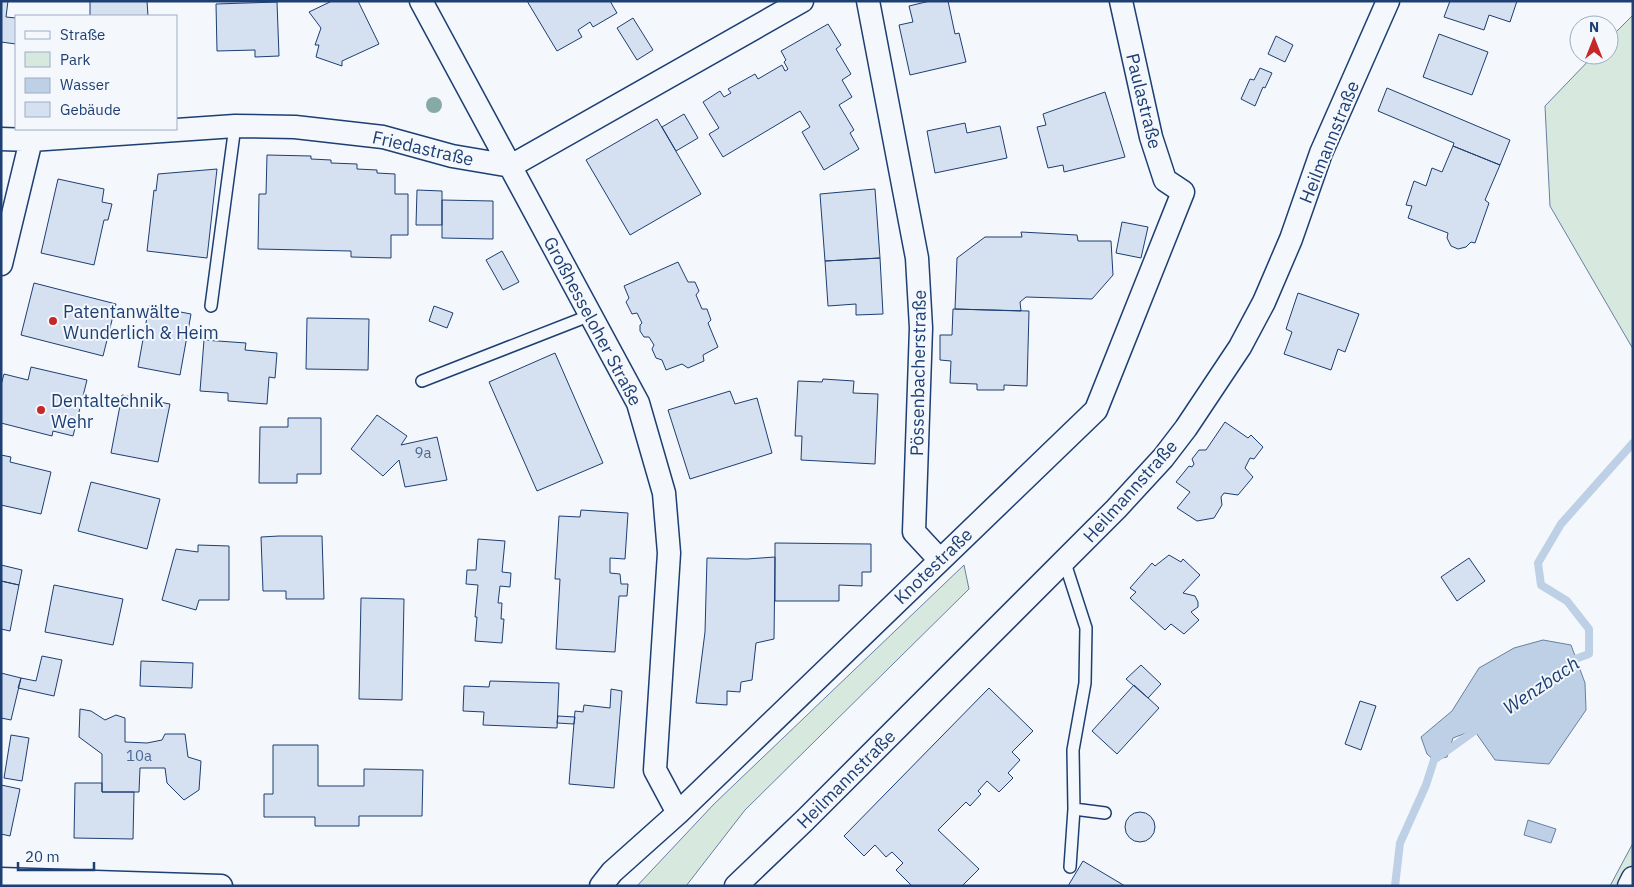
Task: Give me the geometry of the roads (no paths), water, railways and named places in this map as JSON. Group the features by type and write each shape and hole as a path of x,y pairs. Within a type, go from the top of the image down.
{"street":[{"name":"Großhesseloher Straße","path":"421,1 512,166 638,403 664,493 669,553 655,770 678,813"},
{"path":"512,166 802,1"},
{"name":"Pössenbacherstraße","path":"868,1 917,258 922,328 914,532 939,559"},
{"name":"Paulastraße","path":"1122,1 1151,137 1165,180 1183,192"},
{"name":"Heilmannstraße","path":"736,886 805,820 1116,509 1163,458 1186,428 1240,346 1264,302 1291,239 1321,153 1388,1"},
{"name":"Friedastraße","path":"178,130 235,126 295,127 383,138 452,156 512,166"},
{"name":"Friedastraße","path":"1,139 31,140 177,130"},
{"path":"1,264 31,140"},
{"name":"Knotestraße","path":"601,886 612,872 678,813 939,559 1096,410 1183,192"},
{"path":"1629,886 1633,878"},
{"path":"1,880 221,886"}],"lane":[{"path":"211,306 235,126"},
{"path":"422,381 591,315"},
{"path":"1064,560 1086,628 1085,683 1073,750 1074,808 1070,867"},
{"path":"1074,808 1105,813"}],"water":[{"path":"1543,640 1571,645 1585,683 1586,710 1549,764 1495,760 1474,730 1453,738 1447,757 1434,760 1427,754 1421,737 1452,711 1479,668 1514,648"},
{"path":"1528,820 1556,829 1551,843 1524,835"}],"waterway":[{"name":"Wenzbach","path":"1568,664 1575,659 1589,654 1589,629 1567,601 1541,585 1538,563 1561,524 1633,443"},
{"name":"Wenzbach","path":"1395,886 1400,843 1426,785 1434,760 1483,725"}],"place":[{"name":"Patentanwälte Wunderlich & Heim","path":"53,321"},
{"name":"Dentaltechnik Wehr","path":"41,410"}]}
